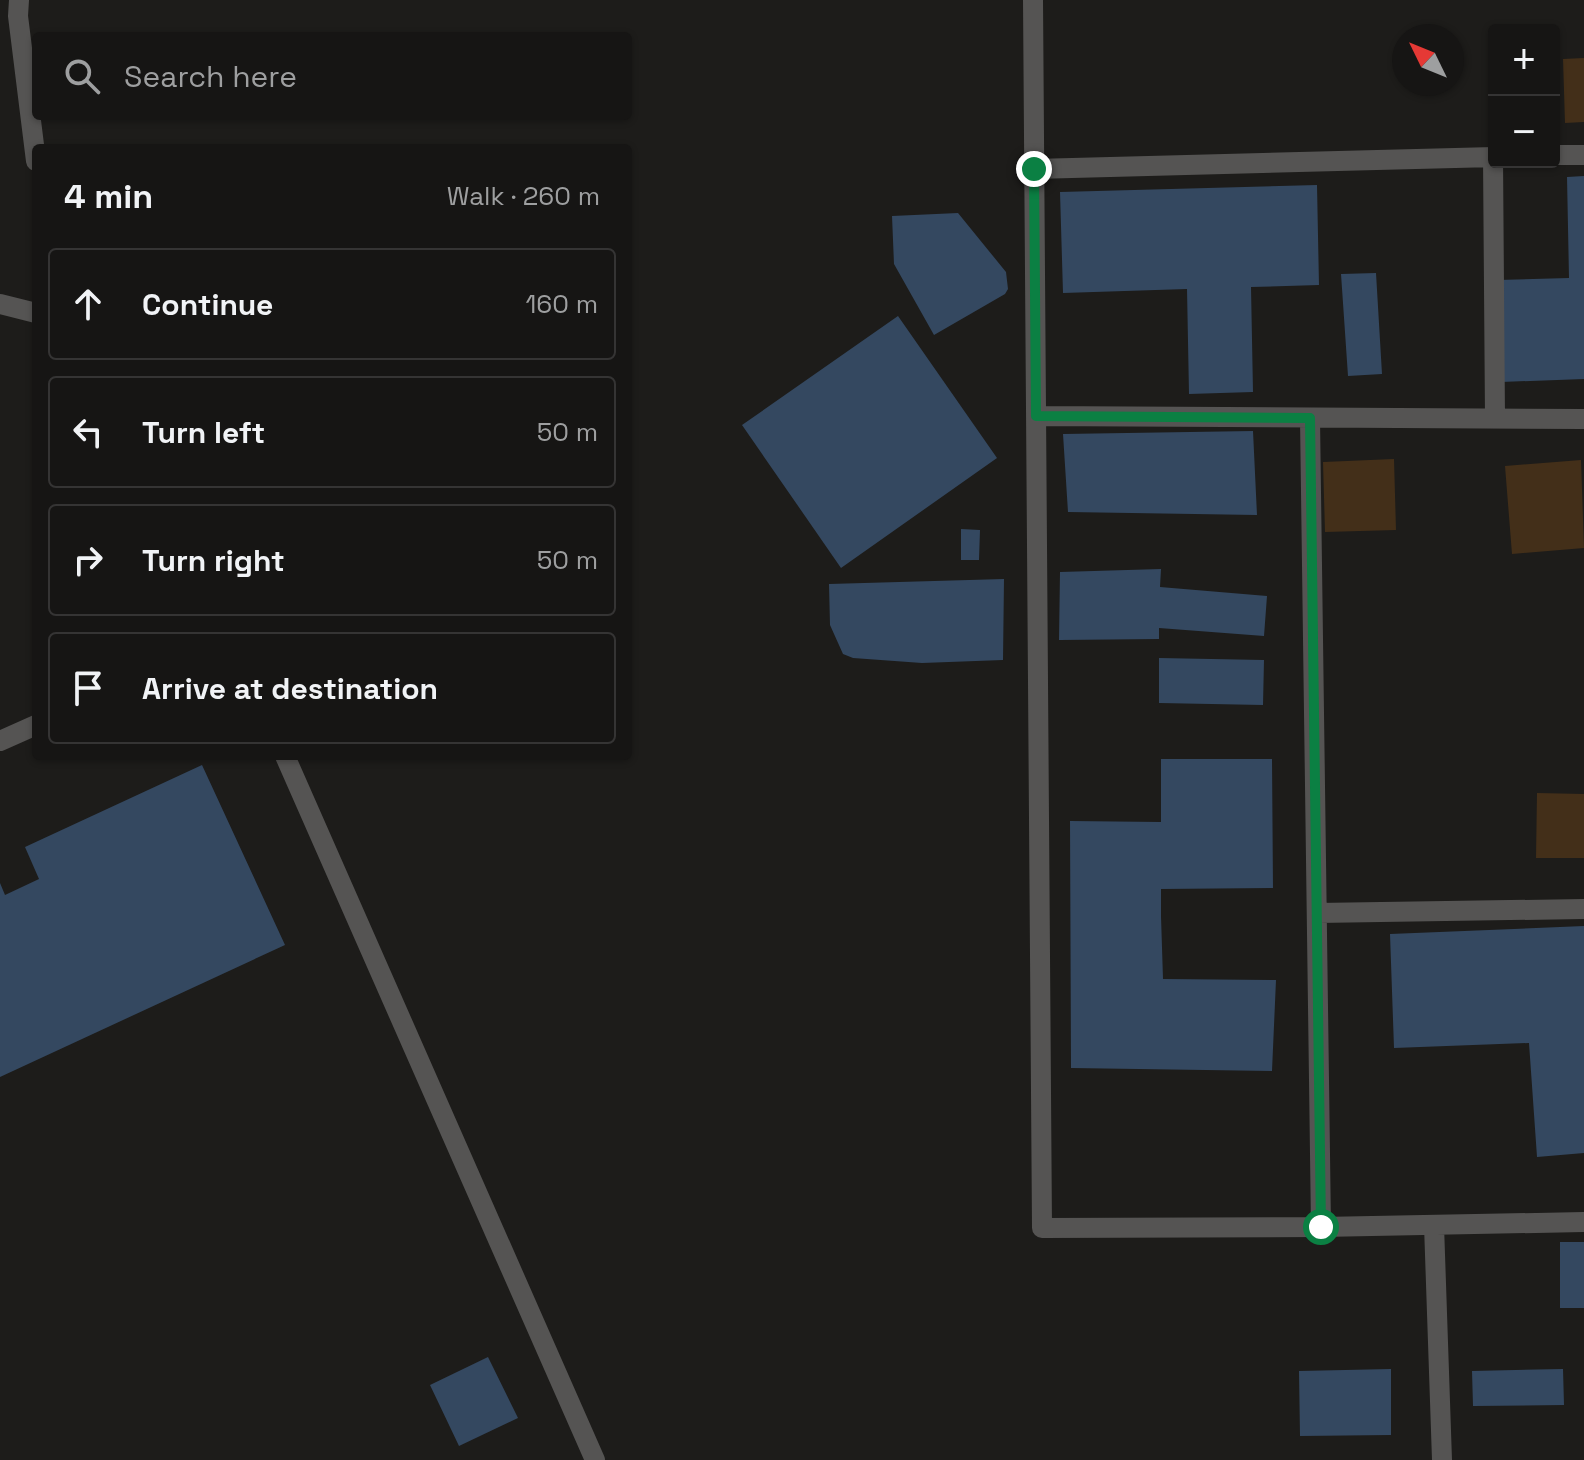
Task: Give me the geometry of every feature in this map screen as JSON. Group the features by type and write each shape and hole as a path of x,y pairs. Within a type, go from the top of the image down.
{"street":[{"path":"19,0 18,16 34,144"},
{"path":"1033,0 1042,1228 1584,1222"},
{"path":"1560,155 1584,155"},
{"path":"1034,169 1488,157"},
{"path":"1493,168 1495,418"},
{"path":"0,304 32,312"},
{"path":"1036,416 1584,419"},
{"path":"1310,418 1321,1227"},
{"path":"0,741 32,727"},
{"path":"287,760 595,1460"},
{"path":"1317,913 1584,909"},
{"path":"1434,1225 1442,1460"}],"shaded area":[{"path":"1584,58 1584,122 1565,123 1563,59"},
{"path":"1394,459 1396,530 1325,532 1323,462"},
{"path":"1581,460 1584,548 1512,554 1505,466"},
{"path":"1537,793 1584,794 1584,858 1536,858"}],"building":[{"path":"1584,176 1584,379 1501,382 1498,280 1569,278 1567,177"},
{"path":"1317,185 1319,285 1251,287 1253,392 1189,394 1187,289 1063,293 1060,192"},
{"path":"958,213 1006,272 1008,289 1005,294 934,335 894,264 892,216"},
{"path":"1376,273 1382,374 1348,376 1341,274"},
{"path":"898,316 997,458 841,568 742,425"},
{"path":"1253,431 1257,515 1068,512 1063,434"},
{"path":"961,529 980,530 979,560 961,560"},
{"path":"1161,569 1160,587 1267,596 1264,636 1159,628 1159,639 1059,640 1060,572"},
{"path":"1004,579 1003,660 922,663 853,658 843,654 830,625 829,584"},
{"path":"1159,658 1264,660 1263,705 1159,703"},
{"path":"1161,759 1272,759 1273,888 1161,889 1161,916 1163,979 1276,980 1272,1071 1071,1068 1070,821 1161,822"},
{"path":"202,765 285,945 0,1077 0,883 5,895 39,879 25,847"},
{"path":"1584,926 1584,1153 1537,1157 1529,1043 1394,1048 1390,934"},
{"path":"1560,1242 1584,1242 1584,1308 1560,1308"},
{"path":"488,1357 518,1418 459,1446 430,1385"},
{"path":"1391,1369 1391,1435 1300,1436 1299,1371"},
{"path":"1563,1369 1564,1405 1473,1406 1472,1371"}],"route":[{"path":"1034,169 1036,416 1310,418 1321,1227"}]}
